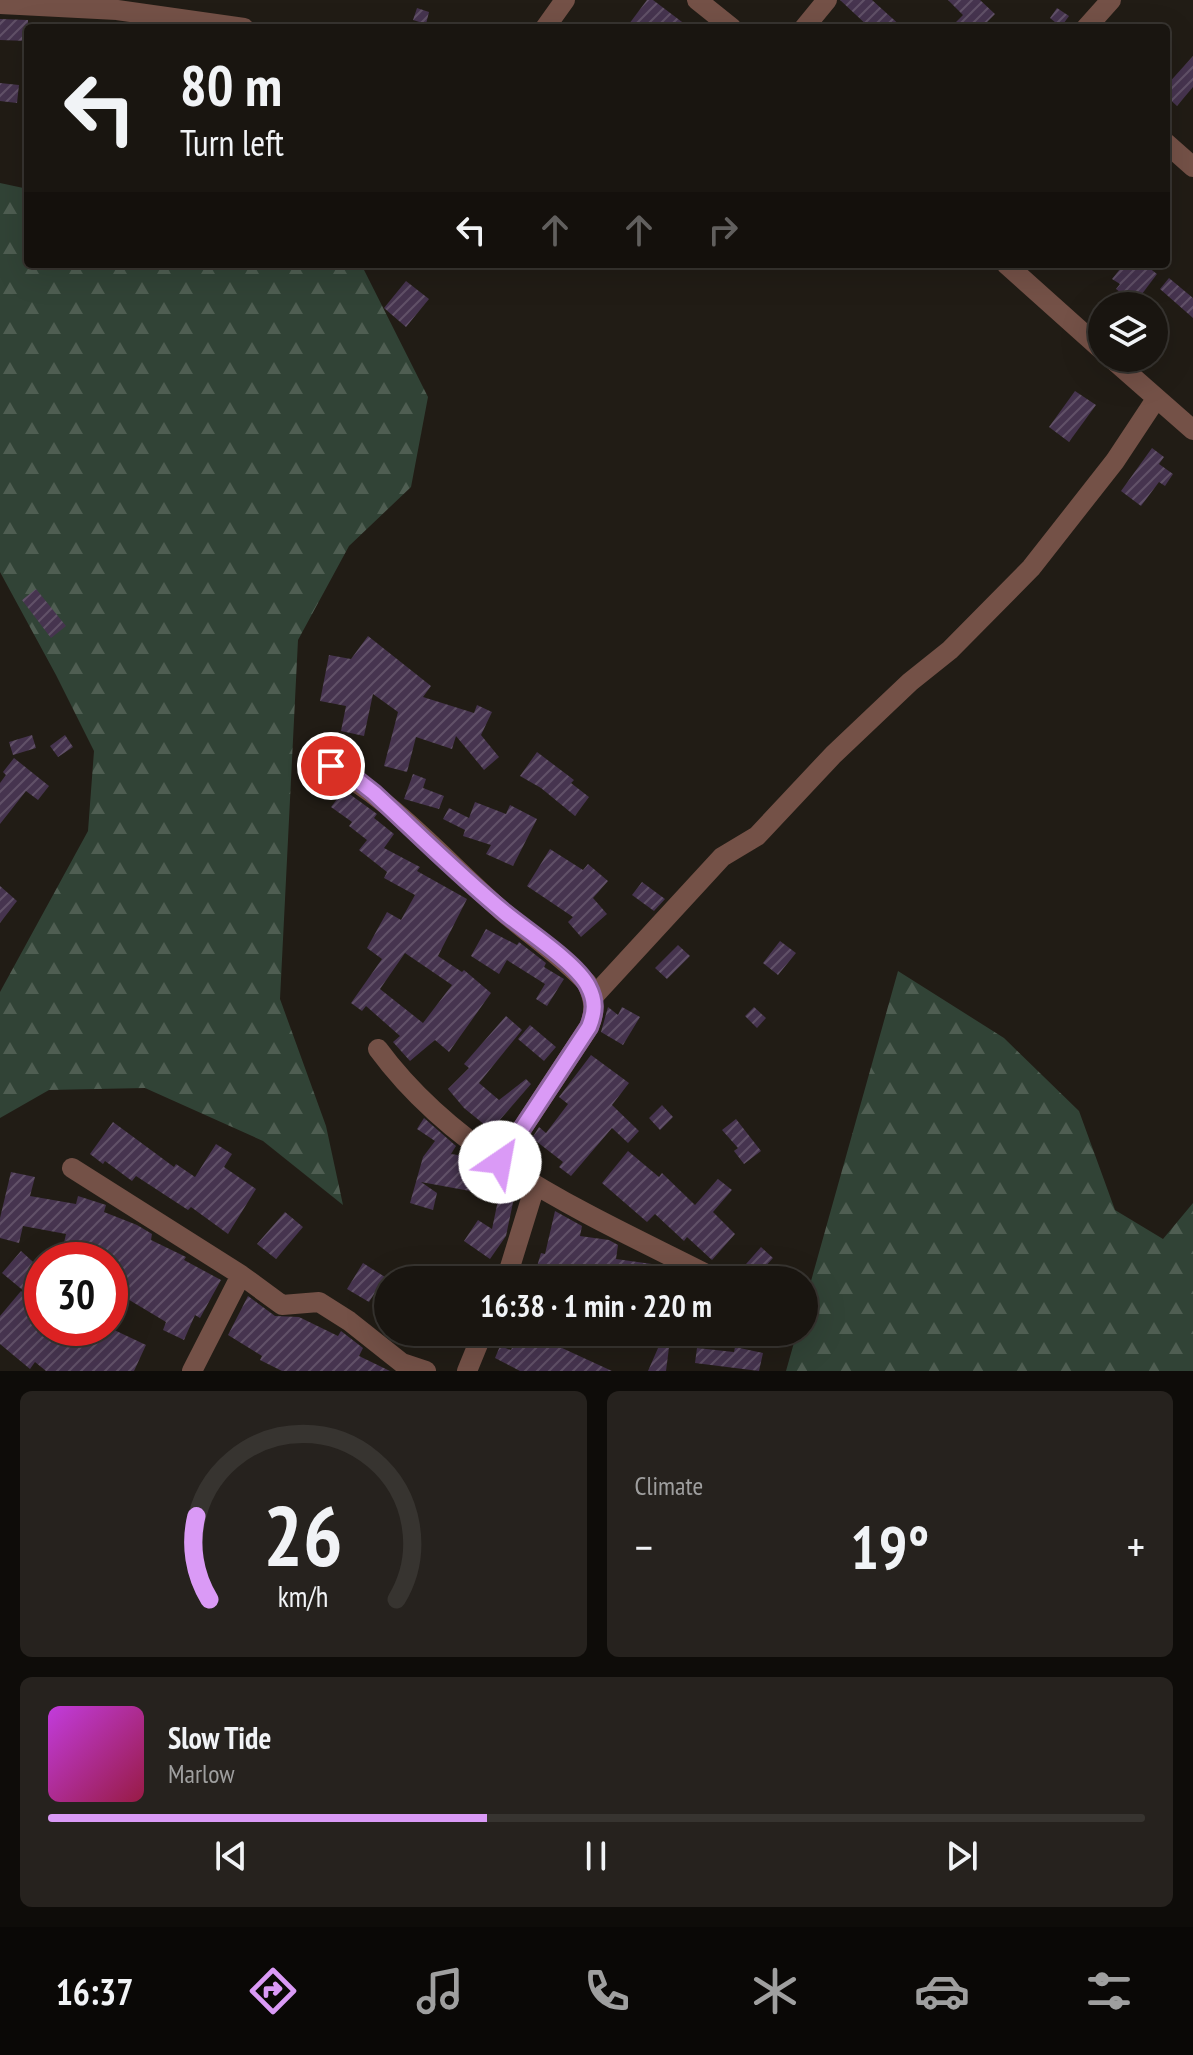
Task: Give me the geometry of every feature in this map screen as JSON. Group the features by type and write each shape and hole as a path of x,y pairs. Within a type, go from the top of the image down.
{"street":[{"path":"548,24 565,0"},
{"path":"697,0 727,24"},
{"path":"807,24 827,0"},
{"path":"1090,24 1111,0"},
{"path":"0,4 118,5 222,24"},
{"path":"1170,147 1193,167"},
{"path":"1010,268 1088,337"},
{"path":"1126,372 1193,430"},
{"path":"593,997 722,857 757,836 833,755 910,682 950,650 1031,568 1115,461 1156,399"},
{"path":"316,759 345,773 374,793 587,983 595,1012 589,1027 500,1162"},
{"path":"378,1049 425,1106 456,1132 535,1186 691,1266"},
{"path":"72,1168 241,1275 282,1305 319,1302 349,1321 402,1363 426,1371"},
{"path":"510,1266 535,1186"},
{"path":"192,1371 241,1275"},
{"path":"467,1371 477,1346"}],"green space":[{"path":"0,183 24,188 24,268 363,268 428,397 411,487 349,546 298,640 280,999 326,1126 343,1205 263,1141 145,1088 49,1090 0,1118 0,992 88,831 94,751 0,572"},
{"path":"898,971 1004,1038 1079,1111 1115,1210 1163,1239 1193,1203 1193,1371 786,1371 793,1346 818,1346 818,1266 815,1266"}],"building":[{"path":"647,0 653,0 685,24 629,24"},
{"path":"840,0 872,0 899,24 866,24"},
{"path":"948,0 980,0 995,14 985,24 954,24 963,15"},
{"path":"417,8 429,12 426,24 413,20"},
{"path":"1057,8 1069,16 1063,24 1057,24 1050,18"},
{"path":"0,19 28,20 28,24 24,24 24,41 0,40"},
{"path":"1193,56 1193,87 1177,106 1170,100 1170,82"},
{"path":"0,83 19,85 17,103 0,101"},
{"path":"1121,268 1149,268 1157,274 1144,292 1120,292 1116,289 1120,284 1112,279"},
{"path":"1169,278 1193,298 1193,318 1168,296 1168,292 1160,289"},
{"path":"406,281 429,299 406,327 384,308"},
{"path":"1075,391 1096,405 1069,442 1049,427"},
{"path":"1152,448 1164,457 1159,464 1173,474 1165,486 1159,482 1141,506 1121,491"},
{"path":"36,589 66,626 51,638 22,600"},
{"path":"368,636 431,686 423,697 474,713 477,705 492,712 481,735 499,757 484,770 456,736 452,749 416,737 407,772 384,766 398,712 373,694 364,736 341,731 346,706 320,701 329,655 351,659"},
{"path":"32,735 36,748 13,755 9,742"},
{"path":"65,735 73,747 58,757 50,746"},
{"path":"537,752 574,780 571,783 589,797 575,816 541,788 520,776"},
{"path":"14,758 49,786 38,800 26,791 0,824 0,783 6,775 3,772"},
{"path":"413,774 426,779 423,788 444,796 439,809 404,799"},
{"path":"344,790 377,814 374,818 394,834 384,848 420,867 417,871 467,899 438,956 462,972 464,970 491,993 449,1052 435,1040 410,1061 393,1042 400,1036 366,1006 362,1011 351,1003 382,959 367,948 387,912 401,920 415,895 384,878 387,872 359,850 367,840 349,826 352,822 331,807","holes":["405,953 452,985 423,1023 380,989"]},
{"path":"475,802 506,814 510,805 537,819 513,866 486,854 491,845 463,836 465,830 443,819 449,808 469,818"},
{"path":"550,849 583,870 588,864 608,881 593,898 607,914 581,937 568,922 573,917 527,886"},
{"path":"642,882 665,899 654,911 632,895"},
{"path":"0,886 17,901 0,923"},
{"path":"486,929 517,945 519,942 546,963 544,967 564,979 547,1006 536,999 545,984 507,960 499,974 471,956"},
{"path":"780,941 796,953 778,975 763,963"},
{"path":"678,945 690,956 667,979 655,968"},
{"path":"608,1007 618,1015 622,1007 640,1017 623,1045 601,1032"},
{"path":"754,1007 766,1018 757,1028 745,1016"},
{"path":"506,1016 522,1030 479,1083 499,1100 526,1079 531,1084 491,1130 464,1108 448,1089 469,1068 464,1064"},
{"path":"530,1025 556,1047 544,1061 518,1039"},
{"path":"591,1055 629,1083 612,1105 639,1131 628,1143 612,1128 571,1176 559,1167 563,1162 532,1138 539,1127 546,1133 568,1104 559,1097"},
{"path":"662,1105 673,1117 660,1130 649,1118"},
{"path":"424,1118 456,1146 451,1154 475,1160 470,1191 421,1182 437,1193 433,1210 410,1203 423,1157 435,1141 417,1129"},
{"path":"736,1119 761,1151 744,1164 734,1151 738,1148 722,1130"},
{"path":"113,1122 174,1167 176,1164 195,1177 216,1144 232,1154 224,1167 256,1189 228,1234 191,1207 188,1210 136,1176 132,1181 90,1154"},
{"path":"628,1151 659,1177 662,1173 695,1205 718,1179 732,1190 713,1212 735,1234 712,1260 687,1237 684,1241 655,1214 647,1222 602,1183"},
{"path":"11,1172 35,1177 30,1196 76,1204 78,1196 106,1205 104,1212 137,1225 152,1234 151,1240 186,1257 184,1260 221,1280 200,1318 195,1315 184,1340 163,1330 166,1322 128,1299 128,1242 64,1242 66,1234 23,1226 19,1243 0,1238 0,1218"},
{"path":"502,1181 516,1188 506,1236 490,1259 464,1241 478,1220 492,1229"},
{"path":"555,1211 582,1226 580,1236 609,1240 618,1245 616,1259 659,1265 537,1266 541,1253 545,1254"},
{"path":"285,1212 303,1227 276,1259 257,1244"},
{"path":"761,1247 773,1258 766,1266 744,1266"},
{"path":"21,1251 24,1254 24,1291 2,1273"},
{"path":"363,1263 374,1270 374,1294 369,1302 347,1289"},
{"path":"21,1291 24,1293 24,1346 128,1346 128,1336 146,1345 134,1371 46,1371 35,1362 30,1369 0,1344 0,1316"},
{"path":"248,1296 275,1316 299,1317 338,1336 341,1331 363,1348 359,1356 390,1371 282,1371 260,1360 262,1356 228,1335"},
{"path":"500,1346 511,1350 513,1346 563,1346 612,1371 520,1371 495,1358"},
{"path":"659,1346 669,1346 666,1371 648,1371"},
{"path":"735,1347 763,1353 759,1371 695,1363 697,1348 734,1352"}],"route":[{"path":"331,766 374,793 503,911 576,972 587,983 593,997 595,1012 589,1027 500,1162"}]}
